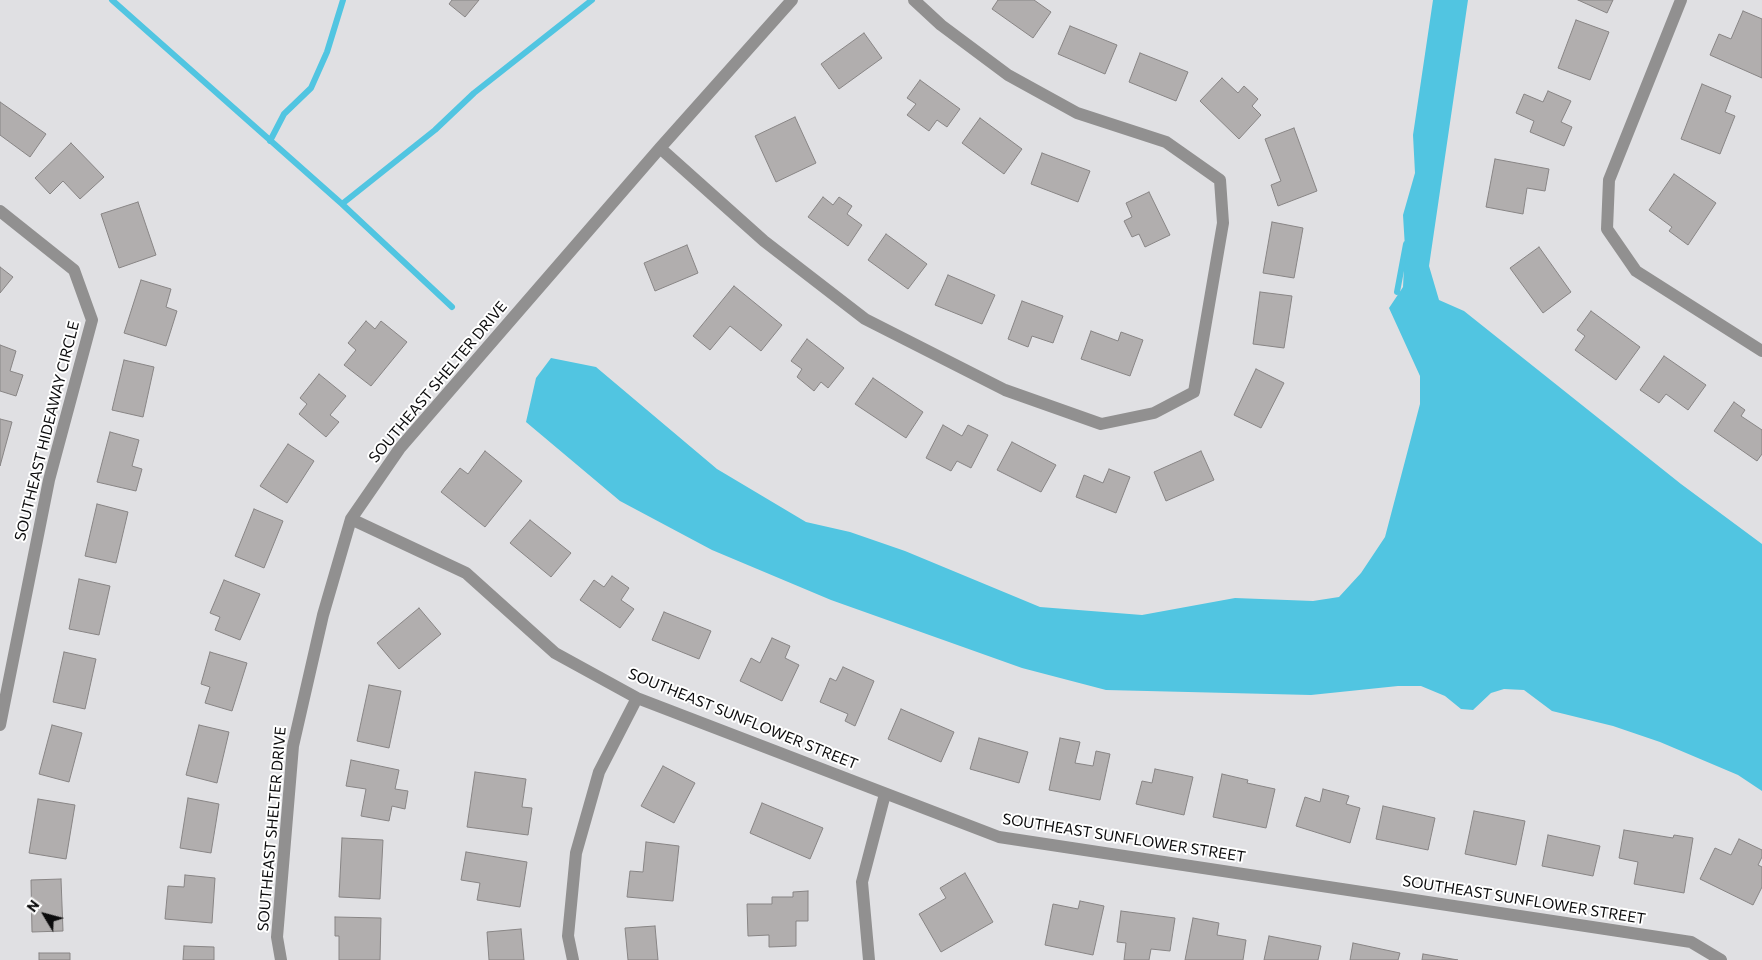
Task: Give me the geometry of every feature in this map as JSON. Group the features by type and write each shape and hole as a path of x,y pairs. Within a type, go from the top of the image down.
{"street":[{"name":"SOUTHEAST SHELTER DRIVE","path":"281,960 277,937 293,746 322,615 351,519 400,448 660,148 792,0"},
{"path":"660,148 764,241 865,319 1006,390 1101,424 1154,413 1194,392 1223,223 1220,180 1166,142 1077,113 1008,76 941,25 914,0"},
{"path":"1681,0 1609,180 1607,229 1636,271 1762,351"},
{"name":"SOUTHEAST HIDEAWAY CIRCLE","path":"0,211 74,270 92,320 49,480 0,725"},
{"name":"SOUTHEAST SUNFLOWER STREET","path":"351,519 466,573 555,652 637,698 885,794 1000,836 1691,942 1720,960"},
{"path":"573,960 568,936 576,853 599,772 637,698"},
{"path":"869,960 862,882 885,794"}],"water":[{"path":"1433,0 1468,0 1429,266 1439,300 1464,311 1681,484 1762,544 1762,791 1738,775 1660,742 1613,726 1552,711 1524,690 1504,689 1491,693 1473,710 1461,709 1445,696 1421,686 1398,686 1311,695 1106,690 1022,668 831,600 712,550 620,501 526,422 536,378 551,358 596,367 717,469 806,522 850,532 905,551 1040,607 1142,615 1235,598 1313,601 1339,597 1361,573 1385,537 1420,404 1420,376 1389,308 1403,287 1405,248 1403,215 1415,173 1413,135"}],"building":[{"path":"452,0 479,0 465,17 449,4"},
{"path":"998,0 1034,0 1051,12 1033,38 992,9"},
{"path":"1578,0 1613,0 1607,13"},
{"path":"1743,11 1762,19 1762,78 1710,55 1719,34 1731,39"},
{"path":"1576,20 1609,32 1590,80 1558,68"},
{"path":"1070,26 1117,45 1105,74 1058,54"},
{"path":"864,33 882,58 839,89 821,64"},
{"path":"1140,53 1188,72 1176,101 1129,82"},
{"path":"1222,78 1238,93 1244,86 1258,99 1252,106 1261,115 1239,139 1200,101"},
{"path":"920,80 960,109 947,127 937,120 929,131 907,115 916,104 907,98"},
{"path":"1702,84 1731,96 1725,112 1735,116 1720,154 1681,139"},
{"path":"1548,91 1571,101 1561,122 1572,127 1564,146 1530,132 1534,121 1516,113 1524,94 1543,102"},
{"path":"0,102 46,134 30,157 0,135"},
{"path":"795,117 816,163 776,182 755,136"},
{"path":"980,118 1022,149 1004,174 962,143"},
{"path":"1294,128 1317,191 1278,206 1271,185 1281,181 1265,139"},
{"path":"71,143 104,177 80,199 63,181 50,194 35,178"},
{"path":"1042,153 1090,171 1078,202 1031,184"},
{"path":"1495,159 1549,169 1545,191 1527,188 1523,214 1486,207"},
{"path":"1674,174 1716,203 1688,245 1669,231 1672,227 1649,210"},
{"path":"1149,192 1170,235 1145,247 1139,234 1132,237 1124,221 1132,217 1126,203"},
{"path":"823,197 833,205 839,197 852,206 847,214 862,225 848,246 808,217"},
{"path":"138,202 156,255 119,268 101,214"},
{"path":"1272,222 1303,228 1294,278 1263,273"},
{"path":"886,234 927,264 908,289 868,260"},
{"path":"687,245 698,273 655,291 644,263"},
{"path":"1539,247 1571,292 1543,313 1510,268"},
{"path":"0,267 13,277 0,293"},
{"path":"948,275 995,295 982,324 935,305"},
{"path":"141,280 171,289 166,307 177,311 166,346 124,333"},
{"path":"734,286 782,325 761,351 730,326 710,350 693,336"},
{"path":"1260,292 1292,296 1284,348 1253,344"},
{"path":"1022,301 1063,316 1053,343 1032,336 1028,347 1008,339"},
{"path":"1591,311 1640,347 1616,380 1575,350 1585,336 1577,330"},
{"path":"366,321 375,329 381,321 407,342 371,386 344,365 356,350 348,343"},
{"path":"1091,331 1118,341 1121,332 1143,340 1130,376 1081,359"},
{"path":"807,339 844,368 828,388 821,382 814,391 797,377 802,369 791,361"},
{"path":"0,345 16,351 10,371 23,375 16,396 0,391"},
{"path":"1664,356 1706,385 1688,410 1666,394 1659,403 1640,390"},
{"path":"124,360 154,367 143,417 112,410"},
{"path":"1256,369 1284,383 1261,428 1234,415"},
{"path":"319,374 346,396 330,415 339,422 326,437 299,414 307,404 300,398"},
{"path":"873,378 923,412 906,438 855,404"},
{"path":"1734,402 1745,410 1741,416 1762,430 1762,454 1757,461 1714,431"},
{"path":"0,419 12,422 0,466"},
{"path":"943,425 962,436 968,425 988,435 971,468 957,461 951,471 926,458"},
{"path":"110,432 139,440 132,466 142,469 136,491 97,482"},
{"path":"1012,442 1056,465 1041,492 997,470"},
{"path":"288,444 314,461 287,503 260,486"},
{"path":"485,451 522,481 485,527 441,492 460,468 468,474"},
{"path":"1201,451 1214,480 1166,501 1154,472"},
{"path":"1109,469 1130,477 1116,513 1076,497 1084,475 1103,483"},
{"path":"97,504 128,512 116,563 85,556"},
{"path":"254,509 283,521 264,568 235,556"},
{"path":"530,520 571,553 551,577 510,543"},
{"path":"612,576 629,588 621,600 634,609 620,628 580,600 594,580 604,587"},
{"path":"79,579 110,586 99,635 69,629"},
{"path":"224,580 260,594 240,640 215,630 220,617 210,613"},
{"path":"419,608 441,634 399,669 377,643"},
{"path":"664,612 711,631 699,659 652,640"},
{"path":"772,638 790,646 785,658 799,665 782,701 740,681 751,658 760,663"},
{"path":"64,652 96,659 85,709 53,702"},
{"path":"210,652 247,663 232,711 205,703 210,687 201,684"},
{"path":"843,667 874,681 855,726 845,721 848,714 820,702 830,678 836,681"},
{"path":"369,685 401,691 389,748 357,741"},
{"path":"901,709 954,732 941,762 888,739"},
{"path":"52,725 82,733 69,782 39,774"},
{"path":"199,725 229,732 217,783 186,775"},
{"path":"979,738 1028,752 1019,783 970,769"},
{"path":"1060,738 1080,742 1075,763 1093,766 1096,751 1110,754 1100,800 1049,790"},
{"path":"351,760 399,770 395,789 408,791 405,809 392,806 389,821 361,816 366,789 346,786"},
{"path":"663,766 695,783 674,823 641,806"},
{"path":"1155,769 1193,777 1184,815 1136,804 1142,781 1152,783"},
{"path":"475,772 526,779 522,807 532,808 528,835 467,827"},
{"path":"1222,774 1248,780 1247,783 1275,789 1266,828 1213,817"},
{"path":"1323,789 1349,796 1346,804 1360,808 1350,843 1296,826 1305,797 1320,802"},
{"path":"188,798 219,804 211,853 180,848"},
{"path":"38,799 75,805 66,859 29,853"},
{"path":"762,803 823,828 810,859 750,833"},
{"path":"1383,806 1435,818 1428,850 1376,839"},
{"path":"1474,811 1525,821 1516,865 1465,854"},
{"path":"1624,830 1673,838 1674,835 1693,838 1684,893 1634,884 1638,862 1619,858"},
{"path":"1548,835 1600,846 1593,876 1542,866"},
{"path":"342,838 383,840 380,899 339,897"},
{"path":"1739,839 1762,850 1762,857 1758,865 1762,867 1762,887 1753,905 1700,879 1715,848 1731,855"},
{"path":"646,842 679,846 673,901 627,897 630,871 643,872"},
{"path":"466,852 527,862 520,907 477,900 480,883 461,880"},
{"path":"965,873 993,922 941,952 919,914 946,898 940,888"},
{"path":"185,875 215,878 212,923 165,919 168,886 184,887"},
{"path":"61,879 63,931 32,932 31,880"},
{"path":"808,891 808,921 796,921 796,946 769,947 769,935 748,936 747,904 772,904 772,897 793,897 793,892"},
{"path":"1080,901 1104,906 1093,955 1045,945 1053,904 1078,909"},
{"path":"1121,911 1175,918 1170,951 1151,949 1149,960 1124,960 1126,943 1117,942"},
{"path":"335,917 381,918 380,960 339,960 339,936 335,936"},
{"path":"1193,918 1219,923 1217,935 1246,940 1243,960 1185,960"},
{"path":"655,926 658,960 628,960 625,928"},
{"path":"521,929 524,960 489,960 487,932"},
{"path":"1269,936 1321,946 1318,960 1264,960"},
{"path":"1353,943 1400,953 1398,960 1350,960"},
{"path":"184,946 214,947 214,960 183,960"},
{"path":"39,953 70,953 70,960 39,960"},
{"path":"1423,954 1458,960 1422,960"}],"waterway":[{"path":"112,0 342,204 452,307"},
{"path":"270,141 284,114 311,88 327,52 343,0"},
{"path":"342,204 435,130 474,93 592,0"},
{"path":"1397,292 1406,244"}]}
